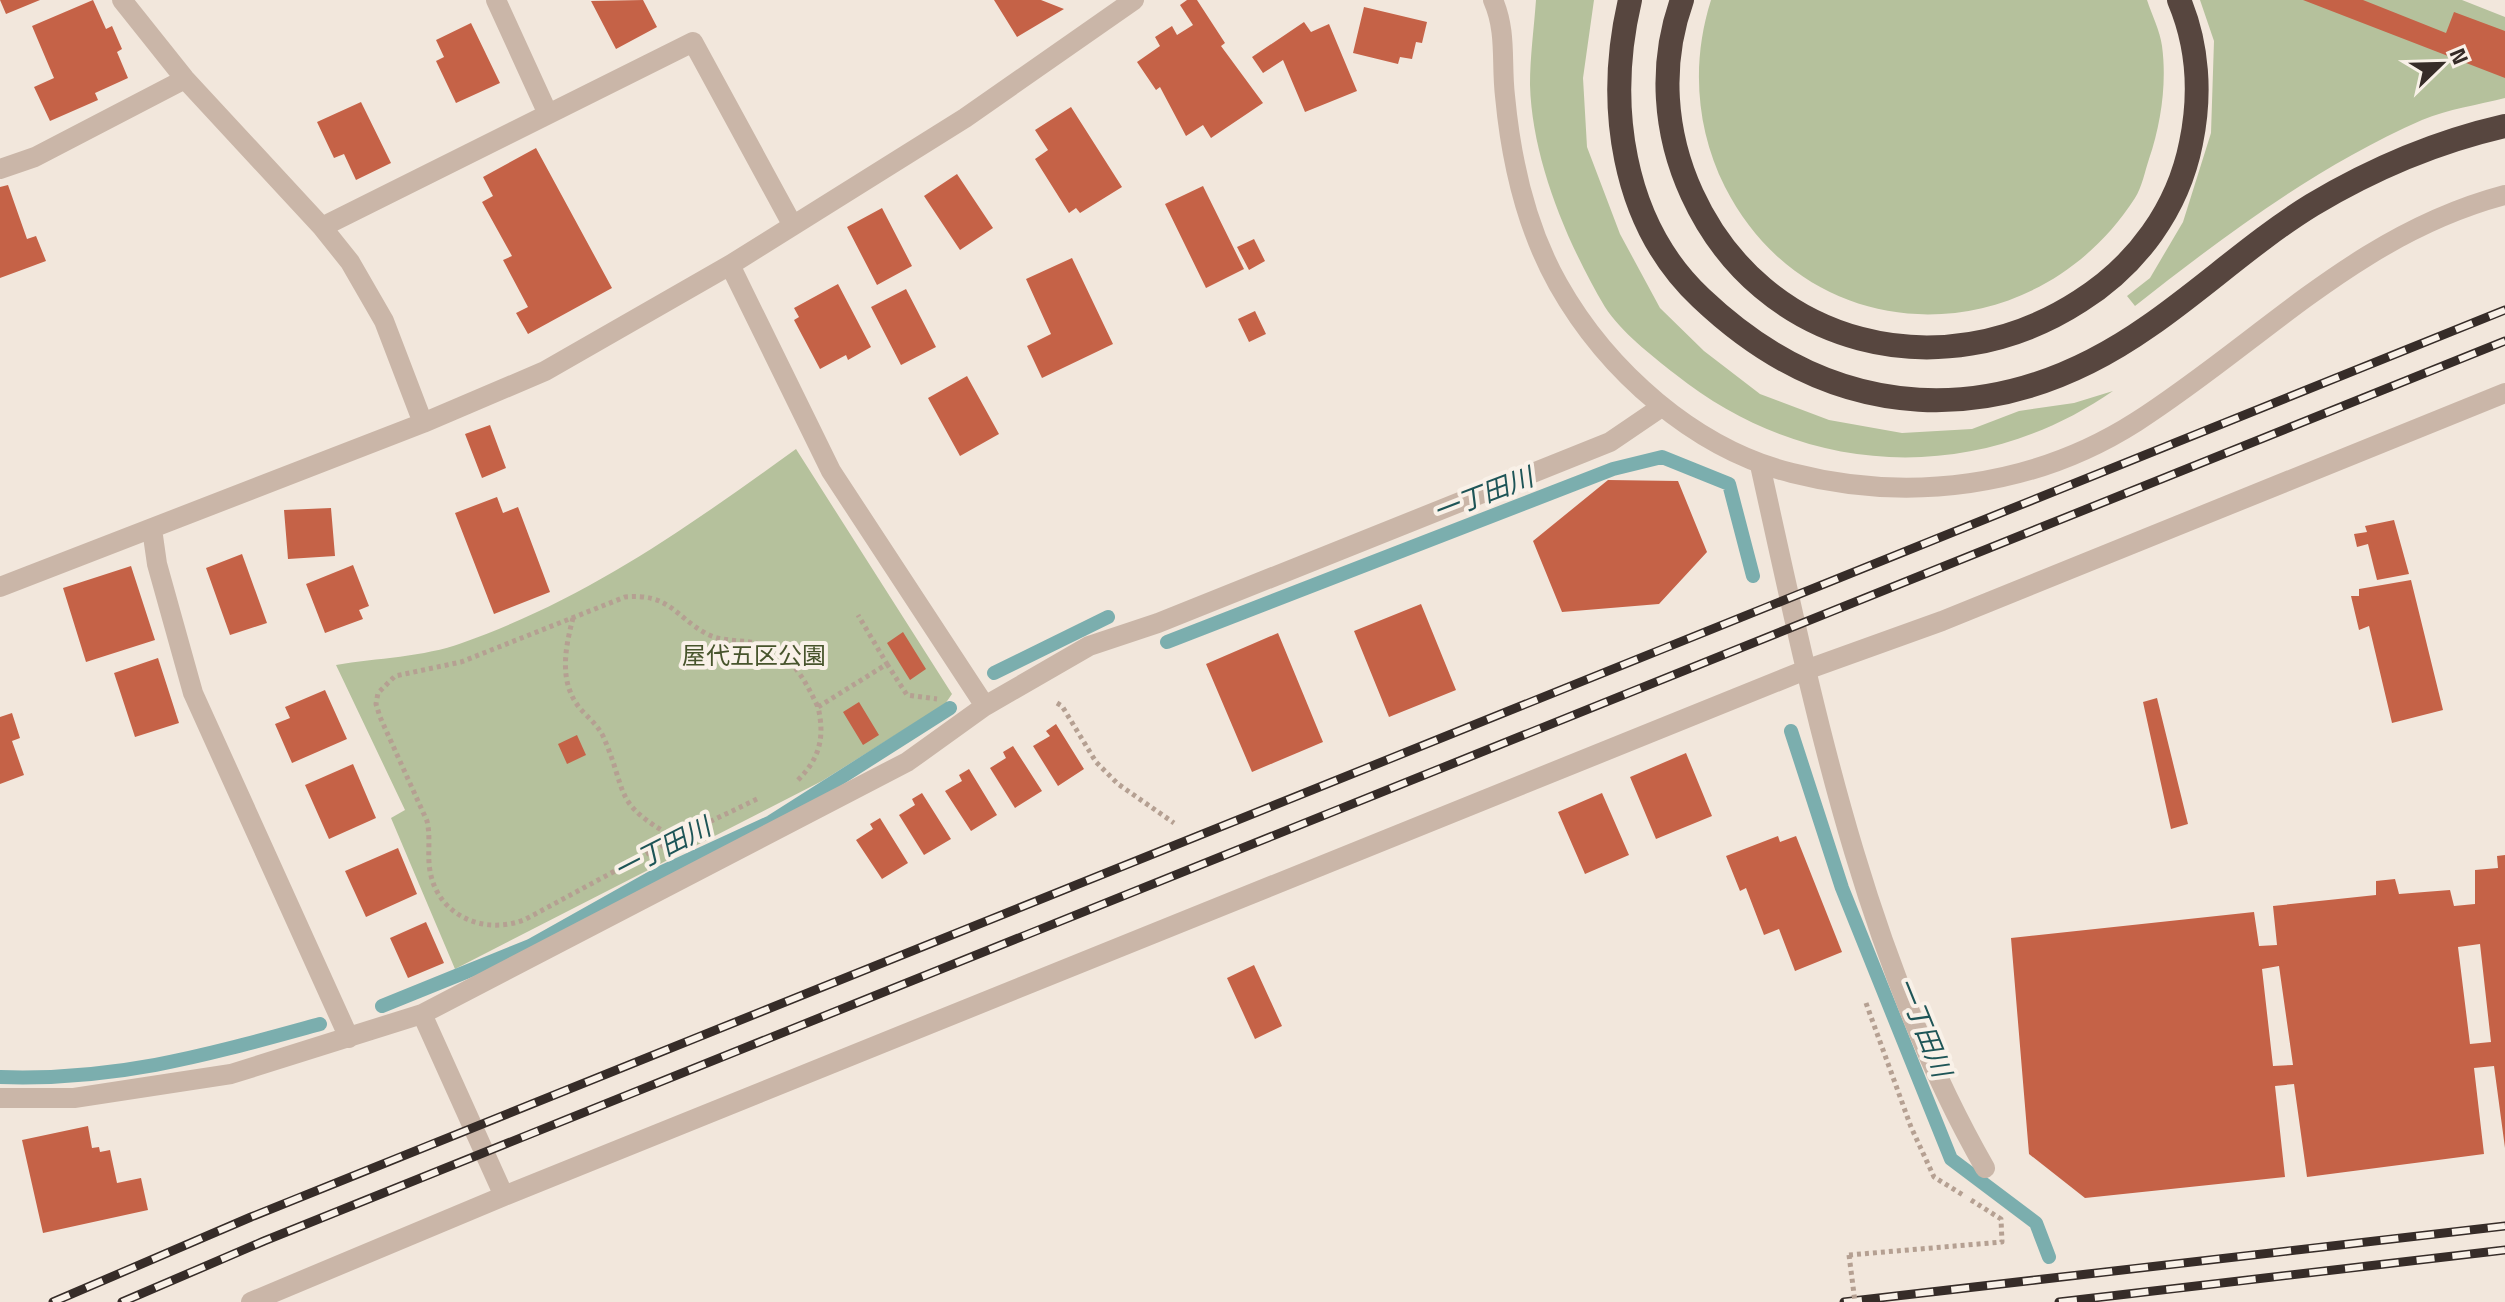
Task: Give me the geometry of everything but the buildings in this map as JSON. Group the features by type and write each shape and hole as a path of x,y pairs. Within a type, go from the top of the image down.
{"highway":[{"path":"1630,0 1621,39 1617,94 1622,147 1639,201 1663,248 1692,290 1733,329 1768,353 1829,381 1882,396 1937,401 1993,396 2070,370 2149,327 2309,207 2359,178 2415,151 2505,126"},
{"path":"1682,0 1674,23 1667,76 1669,121 1681,170 1703,218 1730,259 1770,296 1813,321 1858,339 1909,348 1945,348 2012,336 2058,316 2104,286 2140,250 2170,205 2188,161 2196,120 2197,70 2179,0"}],"street":[{"path":"122,0 185,79 322,227 350,262 384,321 423,423"},
{"path":"496,0 548,114"},
{"path":"0,587 423,423 545,371 730,265 965,118 1134,0"},
{"path":"1493,0 1503,23 1503,84 1510,147 1529,216 1557,284 1579,316 1660,408 1760,465 1829,483 1899,487 1978,485 2057,462 2136,422 2341,270 2428,220 2505,195"},
{"path":"322,227 693,42 792,224"},
{"path":"0,169 35,157 185,79"},
{"path":"730,265 831,471 985,706"},
{"path":"251,1302 504,1196 1803,671 1942,621 2505,393"},
{"path":"0,1098 74,1098 231,1074 422,1014 907,762 1021,683 1089,646 1158,623 1610,442 1660,408"},
{"path":"1760,465 1803,671 1887,952 1954,1114 1985,1168"},
{"path":"152,529 157,564 193,693 349,1038"},
{"path":"422,1014 504,1196"}],"path":[{"path":"771,793 676,838 507,927 460,918 437,889 430,872 431,837 427,821 380,717 376,704 378,693 395,676 461,662 625,597 660,599 706,633 774,648 801,674 818,707 822,725 817,756 798,780 785,786"},
{"path":"858,615 907,695 985,706"},
{"path":"573,617 565,668 577,704 591,716 602,734 618,786 629,805 642,819 676,838"},
{"path":"818,707 887,664"},
{"path":"1021,683 1062,706 1096,762 1118,784 1174,823"},
{"path":"1866,1003 1911,1127"},
{"path":"1855,1302 1849,1255 2002,1242"}],"green space":[{"path":"1536,0 1594,0 1583,78 1587,147 1620,234 1660,308 1704,351 1760,394 1829,420 1902,433 1972,429 2019,411 2074,403 2113,391 2060,422 2005,443 1948,455 1891,457 1834,450 1779,434 1725,408 1675,374 1628,334 1612,316 1591,282 1565,228 1545,171 1532,113 1530,74"},
{"path":"1711,0 2147,0 2161,40 2163,89 2157,132 2140,189 2092,249 2041,286 1984,308 1925,314 1866,306 1811,282 1763,242 1725,187 1715,165 1703,119 1699,72"},
{"path":"2200,0 2462,0 2505,17 2505,98 2432,116 2345,159 2272,204 2135,306 2127,296 2150,278 2183,222 2211,133 2214,41"},
{"name":"屋代五区公園","path":"796,449 952,694 945,704 822,781 455,969 391,818 405,810 336,665 447,648 553,605 677,532"}],"waterway":[{"name":"一丁田川","path":"1167,642 1613,469 1662,457 1729,484 1753,576"},
{"name":"一丁田川","path":"994,673 1108,617"},
{"name":"一丁田川","path":"382,1006 530,946 660,873 771,822 950,708"},
{"name":"一丁田川","path":"1791,731 1842,888 1951,1159 2036,1223 2049,1257"},
{"name":"一丁田川","path":"0,1077 84,1075 162,1064 320,1024"}],"railway":[{"path":"53,1302 251,1217 2505,310"},
{"path":"122,1302 264,1241 2505,341"},
{"path":"1844,1302 2505,1226"},
{"path":"2059,1302 2505,1250"}]}
